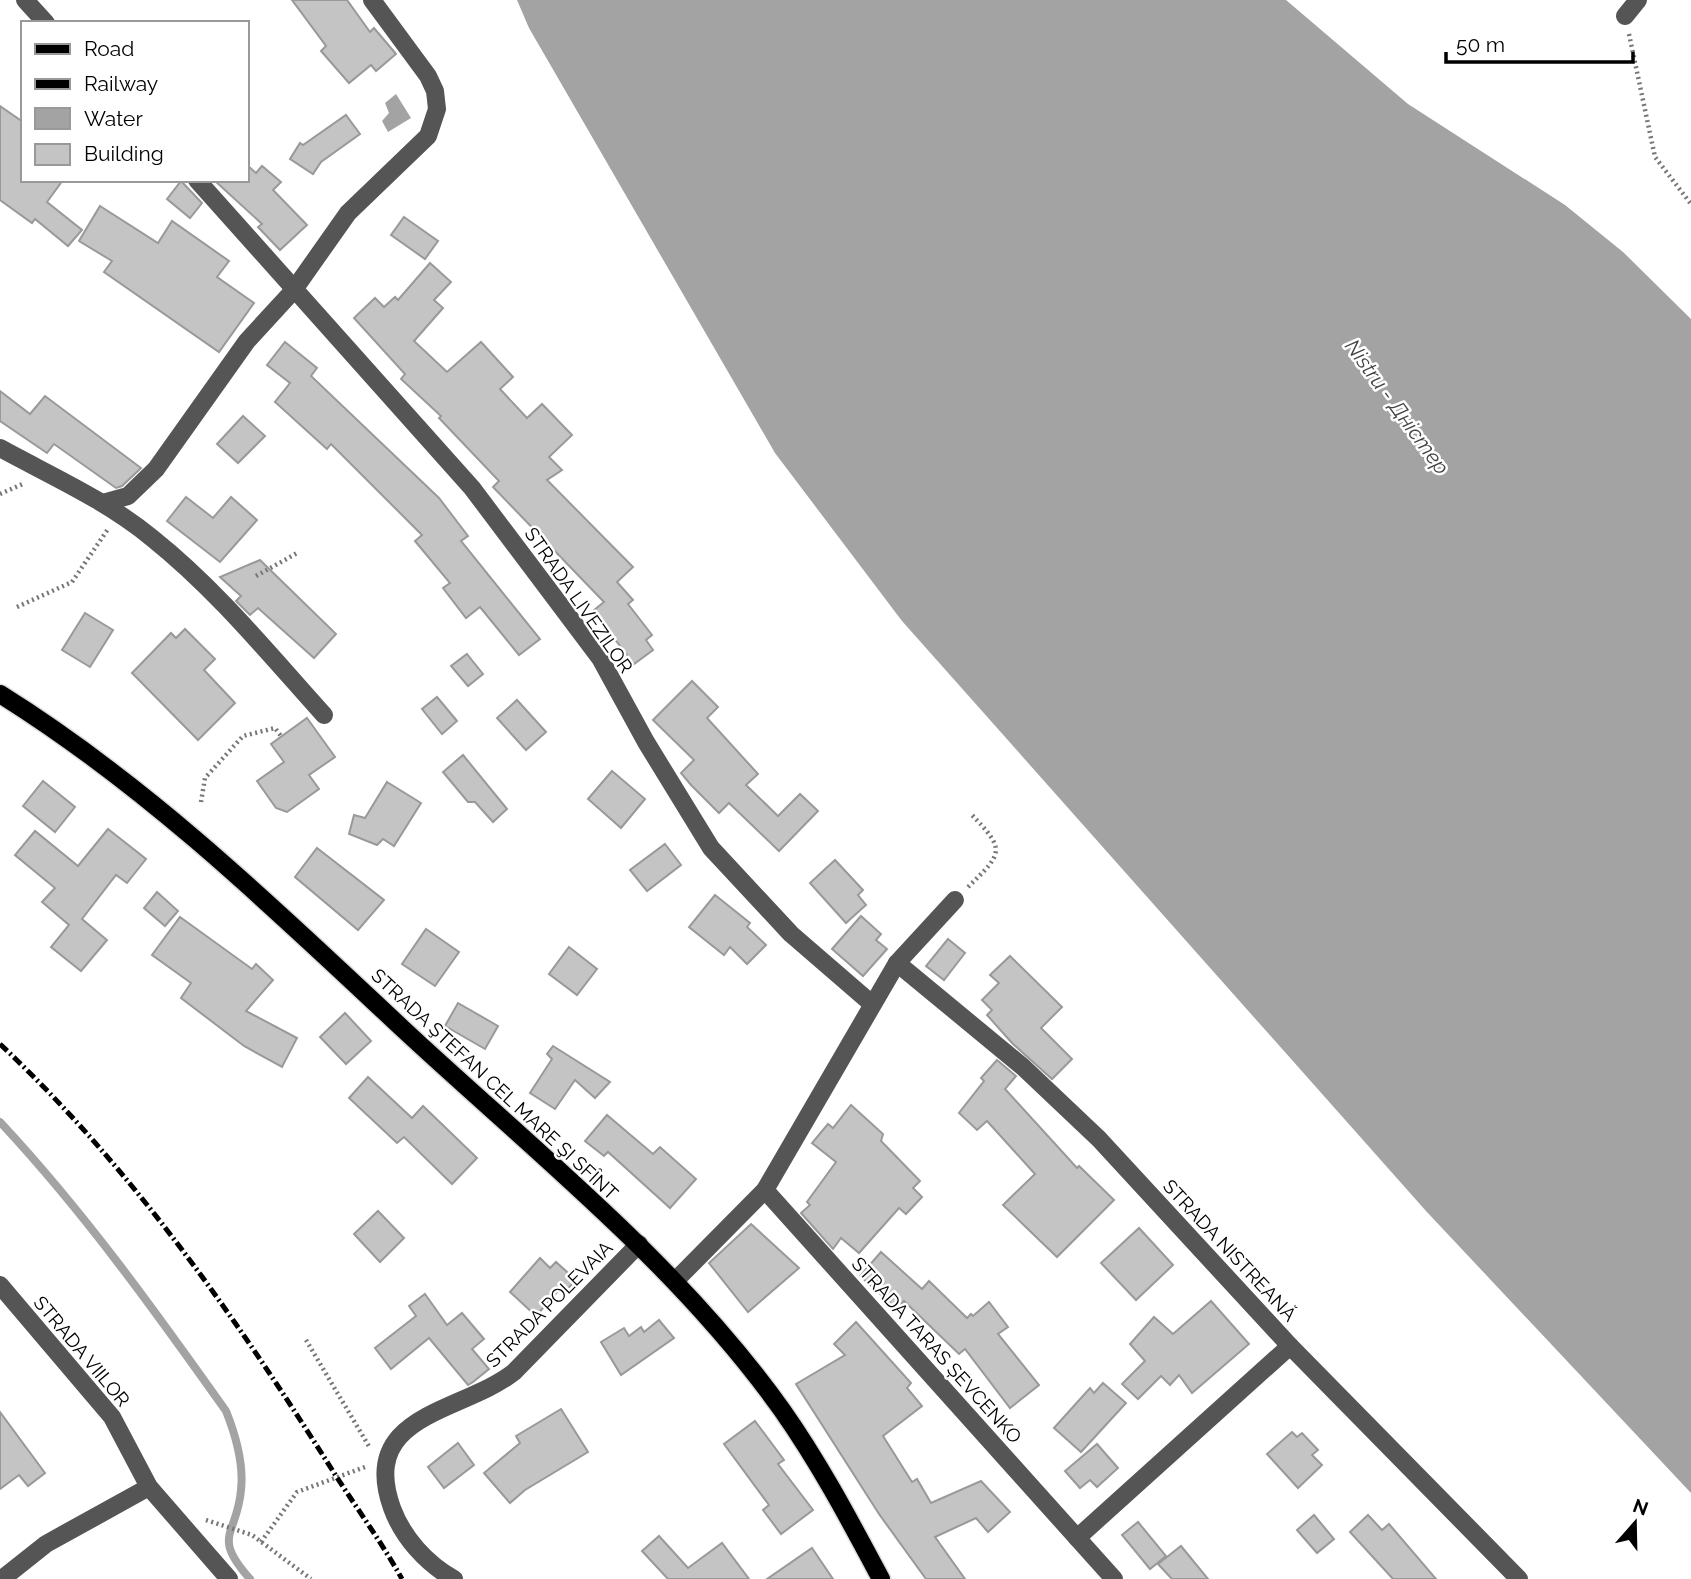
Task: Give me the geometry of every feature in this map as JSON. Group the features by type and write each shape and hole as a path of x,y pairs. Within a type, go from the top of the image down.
{"main road":[{"name":"STRADA ŞTEFAN CEL MARE ŞI SFÎNT","path":"0,694 88,752 150,801 317,949 639,1244 675,1282 781,1408 825,1474 881,1579"}],"street":[{"path":"25,0 44,21"},
{"path":"103,503 128,496 156,469 247,341 293,291 348,213 428,136 437,108 435,91 428,76 372,0"},
{"path":"1625,16 1638,0"},
{"name":"STRADA LIVEZILOR","path":"199,182 233,217 293,291 472,488 600,658 646,742 711,848 791,934 872,1004"},
{"path":"0,448 103,503 152,538 229,611 324,715"},
{"path":"675,1282 765,1190 897,963 955,900"},
{"name":"STRADA NISTREANĂ","path":"897,963 1023,1067 1083,1123 1290,1346 1519,1579"},
{"name":"STRADA TARAS ȘEVCENKO","path":"765,1190 1114,1579"},
{"name":"STRADA POLEVAIA","path":"385,1458 400,1435 415,1423 450,1404 499,1384 514,1372 639,1244"},
{"name":"STRADA VIILOR","path":"0,1285 113,1417 149,1486 229,1579"},
{"path":"1077,1538 1290,1346"},
{"path":"385,1458 384,1479 395,1515 428,1562 454,1579"},
{"path":"2,1579 46,1544 149,1486"}],"path":[{"path":"1625,16 1656,157 1691,204"},
{"path":"0,494 29,480"},
{"path":"17,607 72,582 119,514"},
{"path":"256,576 274,563 299,552"},
{"path":"201,802 205,778 243,736 275,728 281,736"},
{"path":"955,900 994,863 997,854 992,835 971,814"},
{"path":"306,1340 366,1445 385,1458"},
{"path":"261,1542 297,1492 310,1490 336,1475 385,1458"},
{"path":"222,1524 238,1528 261,1542 311,1579"}],"water":[{"name":"Nistru - Дністер","path":"517,0 1286,0 1408,104 1565,205 1623,252 1691,319 1691,1493 1426,1211 902,621 775,453 529,28"},
{"path":"396,94 411,118 388,132 382,121 389,113 385,103"}],"building":[{"path":"292,0 347,0 370,32 374,28 396,54 376,71 371,65 349,83 321,51 326,46"},
{"path":"0,106 21,121 21,182 62,182 47,202 82,230 68,246 35,219 32,223 0,200"},
{"path":"346,115 360,134 321,162 313,174 290,159 300,143 303,145"},
{"path":"248,166 256,173 262,166 281,182 273,190 307,225 280,250 258,227 262,224 216,182 248,182"},
{"path":"182,182 202,203 190,218 167,199"},
{"path":"100,206 158,243 172,221 229,261 217,277 254,303 219,352 104,272 112,261 79,241"},
{"path":"404,217 438,241 425,259 391,235"},
{"path":"430,263 451,282 434,300 443,308 414,341 447,372 481,342 513,377 500,389 527,418 542,404 572,435 549,457 562,470 547,480 633,567 617,582 633,600 628,604 652,635 646,640 653,650 634,664 593,611 604,602 493,487 499,481 439,418 441,416 401,379 405,374 354,318 375,298 384,307 395,297 398,300"},
{"path":"285,342 317,368 311,376 439,498 468,536 461,541 540,639 519,655 480,607 466,618 443,588 450,583 415,541 422,535 331,444 327,449 275,402 290,383 267,365"},
{"path":"0,391 30,414 45,396 141,468 122,486 116,488 54,444 47,453 0,421"},
{"path":"243,416 265,436 238,463 217,444"},
{"path":"186,497 213,518 231,497 257,520 220,562 167,521"},
{"path":"260,560 336,634 314,658 258,608 250,615 236,601 241,596 220,577"},
{"path":"85,613 113,630 90,667 62,650"},
{"path":"185,629 215,659 204,670 235,703 198,740 132,673 171,633 176,638"},
{"path":"467,654 483,674 468,686 451,666"},
{"path":"692,681 718,707 707,718 758,774 746,785 778,816 800,794 818,811 779,851 729,803 719,813 691,785 681,773 694,760 653,720"},
{"path":"437,697 457,721 442,734 422,709"},
{"path":"517,700 546,732 526,750 497,718"},
{"path":"307,718 335,757 309,775 319,789 287,812 276,808 257,781 284,762 271,744"},
{"path":"463,755 507,809 493,822 475,802 468,802 443,772"},
{"path":"612,771 645,799 621,828 588,799"},
{"path":"43,781 75,807 55,832 23,806"},
{"path":"387,782 421,803 394,846 383,839 377,845 349,834 354,815 365,818"},
{"path":"108,829 146,859 127,883 116,875 82,919 107,940 81,971 51,947 69,925 42,902 55,888 15,855 35,831 78,866"},
{"path":"665,844 681,865 647,891 630,870"},
{"path":"317,848 384,900 358,930 295,877"},
{"path":"835,860 863,890 858,895 866,905 846,923 810,883"},
{"path":"157,892 178,911 165,926 144,908"},
{"path":"715,895 750,923 747,927 766,945 747,964 730,947 724,955 689,927"},
{"path":"861,916 881,934 876,940 887,949 863,976 832,949"},
{"path":"180,917 252,969 256,964 273,980 246,1011 297,1038 282,1067 244,1046 181,998 191,983 152,955"},
{"path":"426,929 459,952 435,986 402,964"},
{"path":"948,939 965,953 944,980 926,966"},
{"path":"569,947 597,969 577,995 549,974"},
{"path":"1010,956 1062,1007 1041,1028 1072,1059 1052,1079 1012,1043 987,1015 992,1010 982,1000 999,983 990,975"},
{"path":"458,1003 498,1026 485,1049 445,1026"},
{"path":"345,1013 371,1041 346,1064 320,1037"},
{"path":"553,1046 610,1082 595,1098 575,1080 555,1109 530,1093 552,1059 547,1054"},
{"path":"997,1060 1016,1076 1005,1089 1077,1168 1079,1166 1114,1200 1057,1257 1003,1205 1035,1174 987,1121 977,1130 959,1113 984,1081 981,1078"},
{"path":"368,1077 412,1118 423,1106 477,1158 452,1184 404,1137 397,1143 349,1098"},
{"path":"851,1105 883,1134 881,1141 920,1181 913,1188 922,1197 906,1214 899,1208 859,1253 841,1238 833,1249 801,1213 810,1205 807,1202 836,1162 812,1143 828,1124 833,1128"},
{"path":"607,1115 653,1154 660,1147 696,1179 670,1208 608,1152 604,1156 585,1141"},
{"path":"378,1211 404,1238 380,1262 354,1234"},
{"path":"751,1224 799,1268 748,1312 709,1263"},
{"path":"1139,1228 1173,1265 1136,1300 1101,1263"},
{"path":"881,1252 922,1289 929,1281 967,1318 989,1302 1008,1327 998,1334 1039,1385 1010,1408 965,1349 959,1354 904,1301 897,1309 860,1276"},
{"path":"540,1258 550,1268 556,1262 576,1280 564,1293 558,1291 536,1316 510,1292"},
{"path":"425,1294 447,1325 462,1313 484,1339 472,1349 489,1369 468,1385 429,1338 391,1369 375,1348 416,1316 409,1306"},
{"path":"1211,1301 1249,1344 1192,1393 1179,1375 1170,1385 1161,1376 1138,1399 1122,1384 1145,1361 1130,1344 1154,1317 1173,1334"},
{"path":"659,1320 674,1338 621,1375 601,1342 624,1328 629,1336 641,1327 644,1332"},
{"path":"856,1322 911,1383 907,1388 922,1406 883,1436 912,1482 917,1479 931,1503 981,1481 1010,1512 988,1532 976,1518 935,1537 965,1579 926,1579 879,1514 796,1384 845,1355 834,1344"},
{"path":"1103,1383 1126,1403 1081,1452 1054,1428 1090,1388 1094,1393"},
{"path":"561,1409 588,1452 525,1490 510,1503 484,1473 520,1443 516,1436"},
{"path":"0,1412 45,1473 28,1486 19,1475 0,1489"},
{"path":"755,1421 784,1460 778,1464 813,1510 781,1534 763,1510 769,1505 724,1444"},
{"path":"1292,1432 1297,1437 1302,1433 1318,1450 1312,1455 1322,1465 1298,1488 1267,1454"},
{"path":"458,1443 474,1465 444,1488 428,1467"},
{"path":"1097,1444 1118,1468 1097,1487 1090,1480 1080,1488 1065,1471"},
{"path":"1314,1515 1334,1539 1317,1553 1297,1530"},
{"path":"1368,1515 1382,1530 1389,1524 1436,1579 1393,1579 1350,1532"},
{"path":"1138,1522 1166,1556 1150,1569 1122,1535"},
{"path":"659,1536 688,1568 722,1543 749,1579 668,1579 642,1551"},
{"path":"1181,1546 1208,1579 1172,1579 1158,1564"},
{"path":"812,1548 833,1579 767,1579"}],"waterway":[{"path":"0,1122 90,1227 226,1411 238,1450 242,1480 229,1544 238,1564 250,1579"}],"railway":[{"path":"0,1044 49,1092 95,1143 182,1249 261,1361 402,1579"}]}
